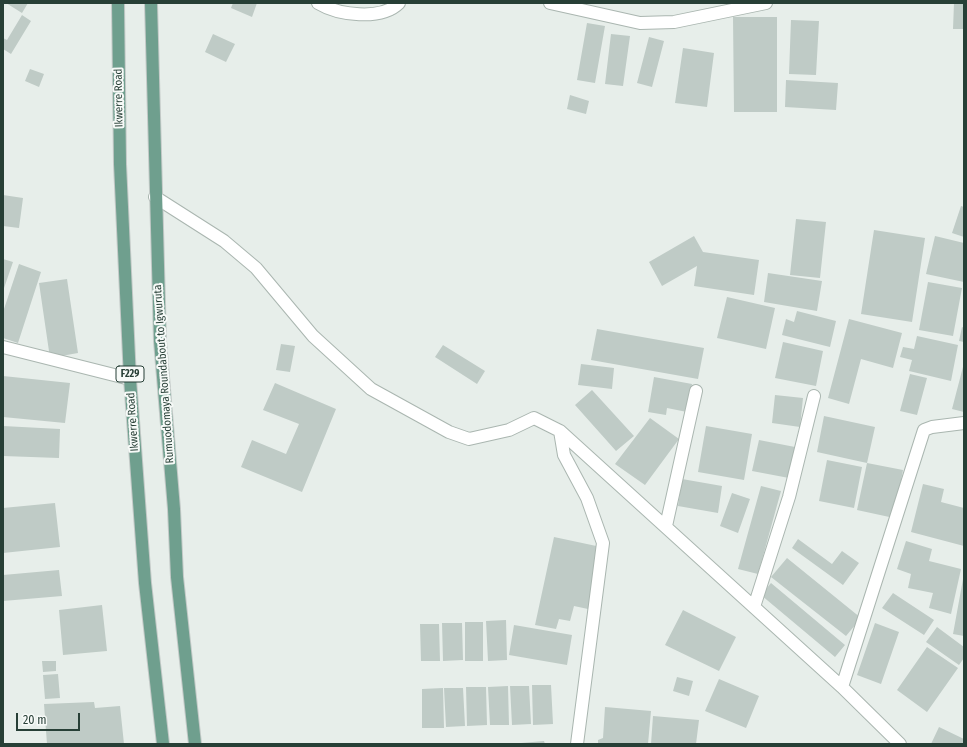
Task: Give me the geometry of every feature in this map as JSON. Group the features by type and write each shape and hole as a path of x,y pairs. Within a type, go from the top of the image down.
{"main road":[{"name":"Ikwerre Road","path":"118,3 120,164 130,379 144,582 163,744"},
{"name":"Rumuodomaya Roundabout to Igwuruta","path":"151,3 160,342 174,508 177,577 195,744"}],"street":[{"path":"318,3 329,10 355,14 374,14 395,7 399,3"},
{"path":"550,3 640,23 674,22 766,3"},
{"path":"155,197 224,241 256,268 314,336 371,390 449,432 469,439 509,430 534,418 560,431 842,687 900,744"},
{"path":"3,347 130,379"},
{"path":"666,526 696,391"},
{"path":"754,607 789,496 814,396"},
{"path":"842,687 924,430 932,427 964,423"},
{"path":"560,431 564,455 587,498 604,543 577,744"}],"building":[{"path":"6,3 28,3 22,13"},
{"path":"233,3 257,3 252,17 231,8"},
{"path":"954,3 964,3 964,29 953,29"},
{"path":"22,15 31,21 11,54 3,49 3,38 7,40"},
{"path":"733,17 777,17 777,112 734,112"},
{"path":"791,20 819,21 816,75 789,74"},
{"path":"587,23 605,26 595,83 577,80"},
{"path":"213,34 235,44 226,62 205,52"},
{"path":"611,34 630,36 623,86 605,84"},
{"path":"649,37 664,41 652,87 637,83"},
{"path":"683,48 714,53 707,107 675,103"},
{"path":"30,69 44,74 39,87 25,81"},
{"path":"786,80 838,83 836,110 785,107"},
{"path":"570,95 589,101 586,114 567,109"},
{"path":"3,195 23,198 19,228 3,226"},
{"path":"961,206 964,207 964,237 952,233"},
{"path":"796,219 826,222 820,278 790,275"},
{"path":"874,230 925,238 912,322 861,314"},
{"path":"694,236 703,252 759,260 754,295 694,286 697,266 662,286 649,262"},
{"path":"935,236 964,243 964,282 926,274"},
{"path":"3,259 13,262 3,291"},
{"path":"19,264 41,272 18,343 3,338 3,312"},
{"path":"768,273 822,281 817,311 764,302"},
{"path":"67,279 78,353 50,358 39,283"},
{"path":"928,282 962,288 953,336 919,330"},
{"path":"727,297 775,308 766,349 717,338"},
{"path":"797,311 836,321 830,347 782,335 786,319 794,322"},
{"path":"849,319 902,333 893,368 861,359 849,404 828,398"},
{"path":"962,327 964,328 964,342 959,341"},
{"path":"597,329 704,348 698,379 591,360"},
{"path":"917,336 958,345 951,381 909,371 912,360 900,357 903,347 914,349"},
{"path":"783,342 823,351 816,386 775,378"},
{"path":"281,344 295,346 290,372 276,370"},
{"path":"443,345 485,371 477,384 435,357"},
{"path":"964,363 964,412 952,409"},
{"path":"581,364 614,368 612,389 578,385"},
{"path":"910,374 927,378 917,415 900,411"},
{"path":"3,376 70,383 65,423 3,417"},
{"path":"654,377 692,384 687,412 667,408 666,415 648,412"},
{"path":"275,383 336,409 302,492 241,467 252,440 286,454 299,424 263,410"},
{"path":"592,390 634,436 616,451 575,405"},
{"path":"775,395 803,398 800,427 772,423"},
{"path":"824,416 875,427 867,463 817,452"},
{"path":"650,418 679,439 645,485 615,464"},
{"path":"3,426 60,429 59,458 3,456"},
{"path":"706,426 752,434 744,480 698,472"},
{"path":"759,440 795,447 789,478 752,471"},
{"path":"827,460 862,467 854,508 819,501"},
{"path":"867,463 903,470 894,518 857,510"},
{"path":"682,479 722,486 718,513 678,506"},
{"path":"923,484 944,489 941,502 964,508 964,546 911,532"},
{"path":"761,486 781,491 758,574 738,569"},
{"path":"732,493 750,499 738,533 720,526"},
{"path":"55,503 60,547 3,553 3,508"},
{"path":"554,537 601,547 588,609 574,606 570,621 559,619 556,629 535,625"},
{"path":"798,539 832,564 842,551 859,563 843,585 792,548"},
{"path":"906,541 932,549 929,561 961,569 951,614 929,608 933,593 908,588 911,574 897,569"},
{"path":"787,558 861,618 846,636 771,577"},
{"path":"59,570 62,596 3,601 3,575"},
{"path":"964,579 964,636 953,634"},
{"path":"771,583 845,645 835,657 761,595"},
{"path":"893,593 934,620 924,635 882,608"},
{"path":"102,605 107,651 63,655 59,610"},
{"path":"683,610 736,637 719,671 665,645"},
{"path":"506,620 507,660 488,661 486,621"},
{"path":"465,622 483,622 483,661 465,661"},
{"path":"442,623 462,623 463,660 443,661"},
{"path":"875,623 899,632 881,684 857,675"},
{"path":"420,624 439,624 440,661 421,661"},
{"path":"514,625 572,635 567,665 509,655"},
{"path":"937,627 964,647 964,658 959,665 926,642"},
{"path":"927,647 958,668 927,712 897,690"},
{"path":"42,661 56,661 56,671 43,672"},
{"path":"58,674 60,698 45,699 43,675"},
{"path":"677,677 693,681 689,696 673,691"},
{"path":"719,679 759,696 746,728 705,711"},
{"path":"532,685 551,685 553,724 533,725"},
{"path":"508,686 509,725 490,725 488,687"},
{"path":"510,686 529,686 531,724 512,725"},
{"path":"466,687 486,687 487,725 467,726"},
{"path":"443,688 444,728 422,728 422,689"},
{"path":"444,688 463,688 465,726 446,727"},
{"path":"94,702 95,708 120,706 124,744 47,744 44,704"},
{"path":"605,707 651,711 648,744 598,744 598,740 603,738"},
{"path":"653,716 699,720 696,744 651,744"},
{"path":"939,727 964,739 964,744 931,744"},
{"path":"544,741 545,744 521,744 521,743"}]}
